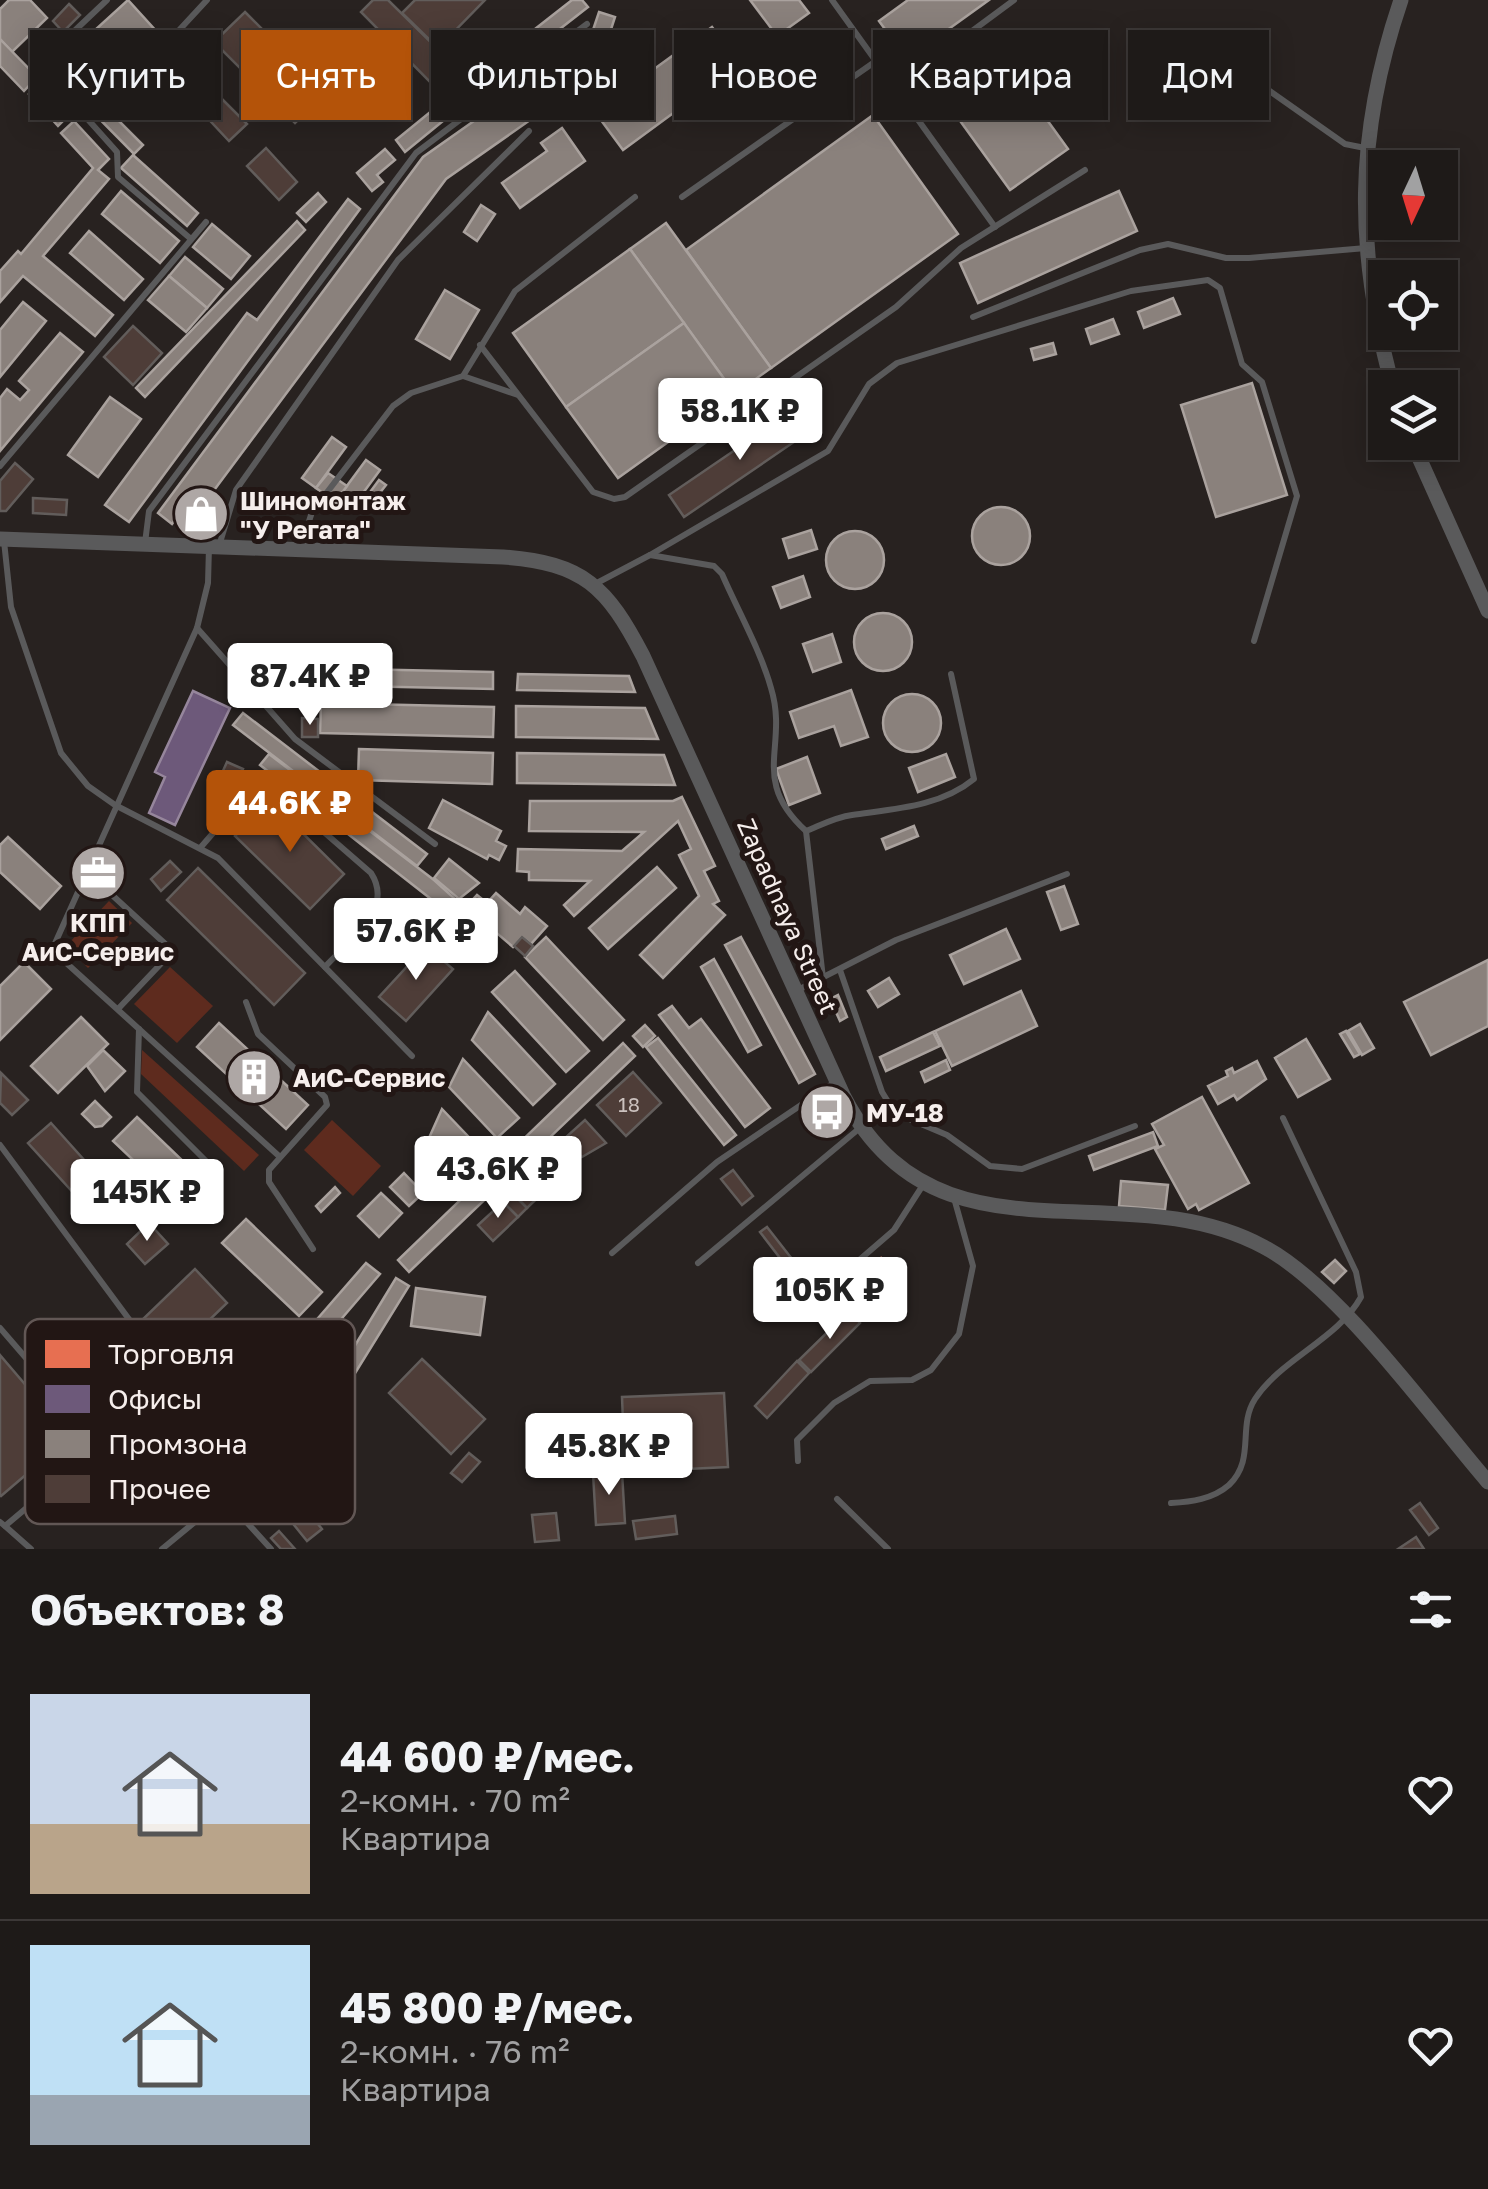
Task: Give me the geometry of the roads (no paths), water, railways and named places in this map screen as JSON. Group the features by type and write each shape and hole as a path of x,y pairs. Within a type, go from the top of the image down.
{"street":[{"path":"1390,370 1366,248 1365,148 1377,81 1401,0"},
{"path":"1420,460 1488,611"},
{"name":"Zapadnaya Street","path":"2,539 526,559 572,569 595,584 626,622 836,1081 861,1127 886,1159 923,1185 954,1196 1170,1220 1238,1235 1288,1261 1344,1315 1488,1482"}],"lane":[{"path":"107,0 68,37 55,38 33,58 117,152 118,177 190,240"},
{"path":"179,30 207,0"},
{"path":"832,0 873,57"},
{"path":"973,30 1014,0"},
{"path":"145,544 149,511 416,154 587,24"},
{"path":"682,197 873,63"},
{"path":"1269,91 1345,144 1365,148"},
{"path":"918,120 995,227"},
{"path":"280,1157 52,950 197,628 214,547 236,490 398,260 529,132"},
{"path":"480,345 593,492 614,499 625,496 896,307 962,248 1085,170"},
{"path":"463,376 500,309 529,276 635,197"},
{"path":"0,466 206,222"},
{"path":"973,317 1140,250 1168,244 1226,258 1366,248"},
{"path":"595,584 828,451 869,384 896,363 1131,291 1208,280 1220,288 1242,364 1262,382 1296,496 1254,641"},
{"path":"299,550 312,512 393,406 411,393 463,376 518,395"},
{"path":"2,539 12,607 61,754 88,786 116,805 218,858 412,1056"},
{"path":"650,554 714,566 722,574 770,685 775,710 771,776 783,808 806,830 824,978"},
{"path":"197,628 296,739 435,844"},
{"path":"806,830 848,815 899,811 942,796 974,779 951,674"},
{"path":"201,847 252,788 263,784 271,786 371,873 380,886 377,910 324,967"},
{"path":"87,872 174,951 118,1009"},
{"path":"794,992 896,940 1067,874"},
{"path":"840,970 882,1092 895,1112 947,1135 990,1166 1012,1170 1031,1166 1134,1126"},
{"path":"246,1002 258,1034 325,1097 328,1105 269,1170 269,1182 313,1248"},
{"path":"139,1028 136,1092 220,1175"},
{"path":"612,1254 717,1162 836,1081"},
{"path":"1171,1504 1204,1498 1227,1486 1246,1458 1246,1425 1255,1398 1358,1304 1361,1285 1283,1118"},
{"path":"698,1263 861,1127"},
{"path":"0,1144 129,1319"},
{"path":"843,1274 894,1230 923,1185"},
{"path":"798,1462 797,1440 834,1403 870,1381 912,1380 931,1370 960,1334 973,1266 954,1196"},
{"path":"0,1328 25,1357"},
{"path":"837,1498 888,1549"},
{"path":"25,1505 2,1524 31,1549"},
{"path":"162,1549 192,1524"},
{"path":"248,1524 271,1549"}],"place":[{"name":"Шиномонтаж \"У Регата\"","path":"201,514"},
{"name":"КПП АиС-Сервис","path":"98,873"},
{"name":"АиС-Сервис","path":"254,1077"},
{"name":"МУ-18","path":"827,1112"}]}
